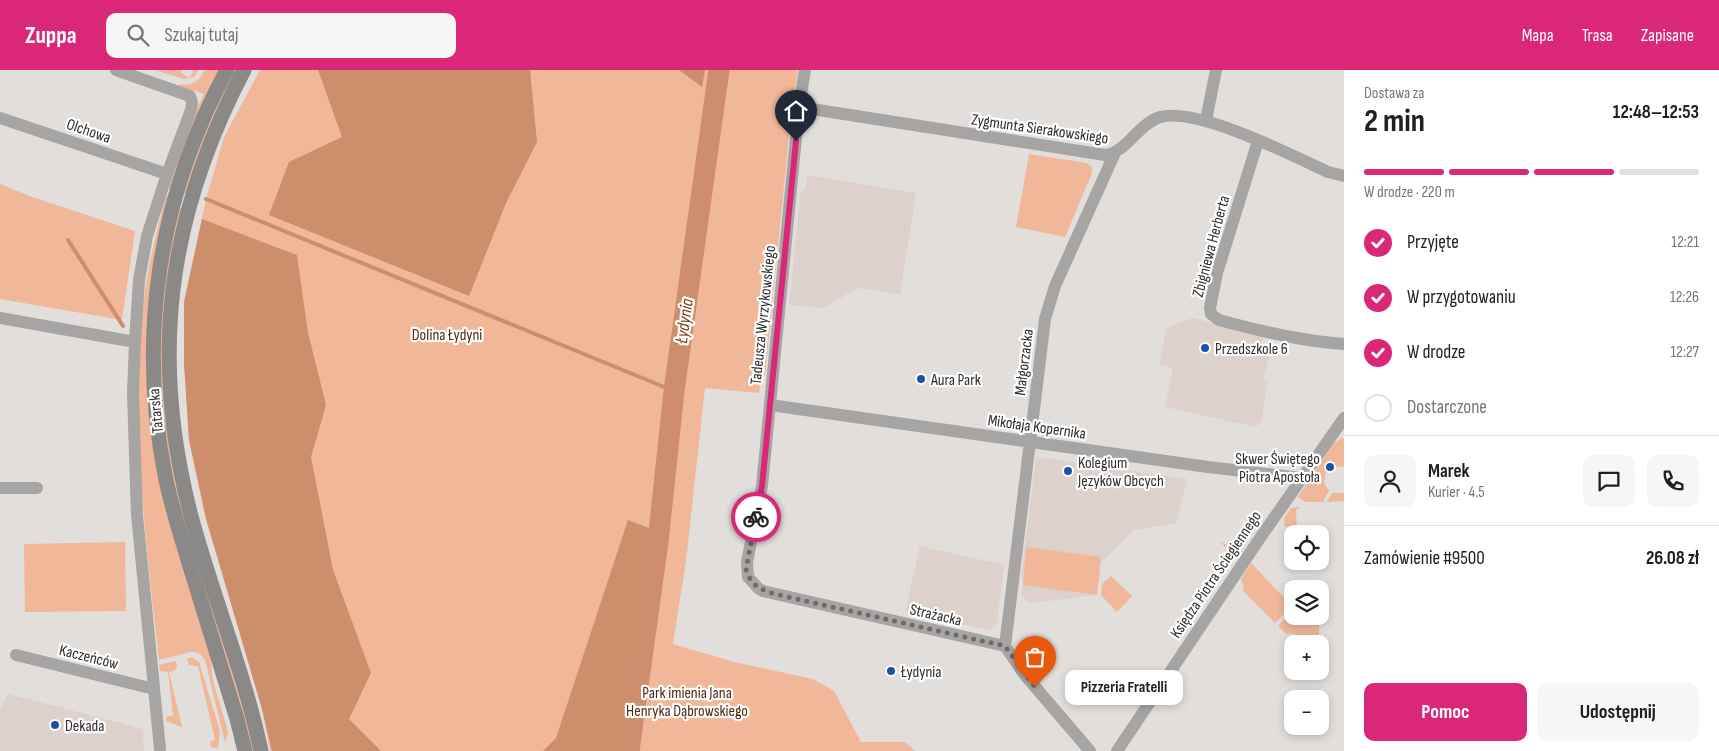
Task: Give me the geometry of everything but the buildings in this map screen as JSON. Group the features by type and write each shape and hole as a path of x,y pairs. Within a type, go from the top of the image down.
{"main road":[{"name":"Tatarska","path":"227,70 198,130 176,194 154,304 152,347 158,436 172,503 245,751"},
{"name":"Tatarska","path":"244,70 216,127 191,198 176,264 170,306 168,347 174,435 184,487 191,516 252,714 260,751"}],"street":[{"name":"Tatarska","path":"116,70 190,96 192,103 147,236 141,271 135,342 133,393 137,515 160,749"},
{"name":"Tadeusza Wyrzykowskiego","path":"747,562 762,486 804,70"},
{"path":"1206,120 1216,70"},
{"name":"Zygmunta Sierakowskiego","path":"799,107 1105,156 1114,154 1144,126 1158,118 1170,115 1206,120 1328,172 1344,176"},
{"name":"Olchowa","path":"0,118 167,174"},
{"name":"Zbigniewa Herberta","path":"1258,141 1217,273 1210,308 1211,314 1219,320 1286,337 1344,344"},
{"name":"Małgorzacka","path":"1005,646 1044,320 1055,286 1114,154"},
{"path":"0,318 135,342"},
{"name":"Mikołaja Kopernika","path":"770,405 1029,440 1208,467 1301,478"},
{"name":"Księdza Piotra Ściegiennego","path":"1117,751 1301,478 1344,418"},
{"path":"0,488 37,488"},
{"name":"Strażacka","path":"747,562 748,577 763,591 1005,646"},
{"path":"1005,646 1024,674 1090,751"},
{"name":"Kaczeńców","path":"16,655 154,689"}],"shaded area":[{"path":"318,70 530,70 537,142 506,203 469,296 269,215 289,162 342,137"},
{"path":"679,70 705,70 702,87"},
{"path":"807,175 916,193 900,294 858,288 823,308 789,305 801,191 806,188"},
{"path":"202,219 297,255 308,333 326,405 311,457 333,570 371,673 349,719 381,751 272,751 262,709 207,522 189,440 184,363 184,302"},
{"path":"1193,318 1263,337 1262,345 1271,347 1263,381 1269,382 1267,384 1262,420 1256,427 1165,407 1173,368 1159,365 1166,329"},
{"path":"1036,457 1187,479 1176,523 1134,530 1101,562 1097,595 1031,603 1021,596 1023,579 1021,577"},
{"path":"628,520 659,532 629,751 543,751 556,738"},
{"path":"920,546 1004,565 997,623 989,630 905,612"},
{"name":"Dekada","path":"8,694 143,730 144,751 0,751 0,710"}],"green space":[{"path":"154,70 182,70 181,73 189,78 184,79"},
{"path":"194,70 198,70 194,77 189,78"},
{"path":"205,70 219,70 197,117 171,189 168,188 197,108 204,94 179,86 179,84 188,85 195,82"},
{"path":"234,70 237,70 203,145 187,193 183,193 199,146"},
{"name":"Dolina Łydyni","path":"260,70 798,70 792,106 765,376 761,378 759,393 705,388 686,561 673,644 734,662 813,679 834,691 861,742 905,742 915,751 270,751 262,709 204,513 189,440 184,363 184,302 206,199 224,137"},
{"path":"1029,154 1087,163 1092,167 1092,173 1065,237 1016,227"},
{"path":"0,184 32,197 135,231 122,320 0,299"},
{"path":"166,195 169,196 147,356 210,653 213,681 227,728 228,733 225,742 205,660 199,654 190,652 159,660 149,570 139,435 140,344 148,273"},
{"path":"179,208 182,209 165,296 163,330 164,386 255,751 251,751 184,529 166,438 160,363 163,284"},
{"path":"1342,438 1344,439 1344,467 1334,466 1326,472 1324,483 1329,491 1323,502 1305,502 1298,497 1334,443"},
{"path":"1332,493 1344,493 1344,501 1327,502"},
{"path":"1301,507 1296,510 1297,525 1285,525 1284,518 1291,508"},
{"path":"125,542 126,611 25,612 24,544"},
{"path":"1220,542 1242,550 1234,559 1229,558 1232,553"},
{"path":"1026,547 1101,557 1097,595 1023,585"},
{"path":"1251,563 1284,598 1284,614 1275,623 1242,590 1244,588 1241,579"},
{"path":"1111,576 1132,596 1117,612 1101,595 1102,584"},
{"path":"1284,620 1284,625 1319,625 1319,635 1295,635 1290,633 1287,635 1278,626"},
{"path":"192,657 199,662 220,731 218,748 210,746 211,741 215,740 198,666 189,665 187,659"},
{"path":"176,661 177,667 174,671 169,672 182,727 166,721 166,717 173,715 168,672 160,671 159,665"}],"waterway":[{"name":"Łydynia","path":"629,751 658,542 674,391 719,70"},
{"path":"206,199 674,391"},
{"path":"68,240 123,326"}],"way so far":[{"path":"756,517 746,569 748,577 758,588 775,594 1005,646 1035,687"}],"place":[{"name":"Przedszkole 6","path":"1205,348"},
{"name":"Aura Park","path":"921,379"},
{"name":"Skwer Świętego Piotra Apostoła","path":"1330,467"},
{"name":"Kolegium Języków Obcych","path":"1068,471"},
{"name":"Łydynia","path":"891,671"},
{"name":"Pizzeria Fratelli","path":"1035,687"},
{"name":"Dekada","path":"55,725"}],"route":[{"path":"756,517 762,486 796,141"}],"park label":[{"name":"Park imienia Jana Henryka Dąbrowskiego","path":"687,701"}]}
